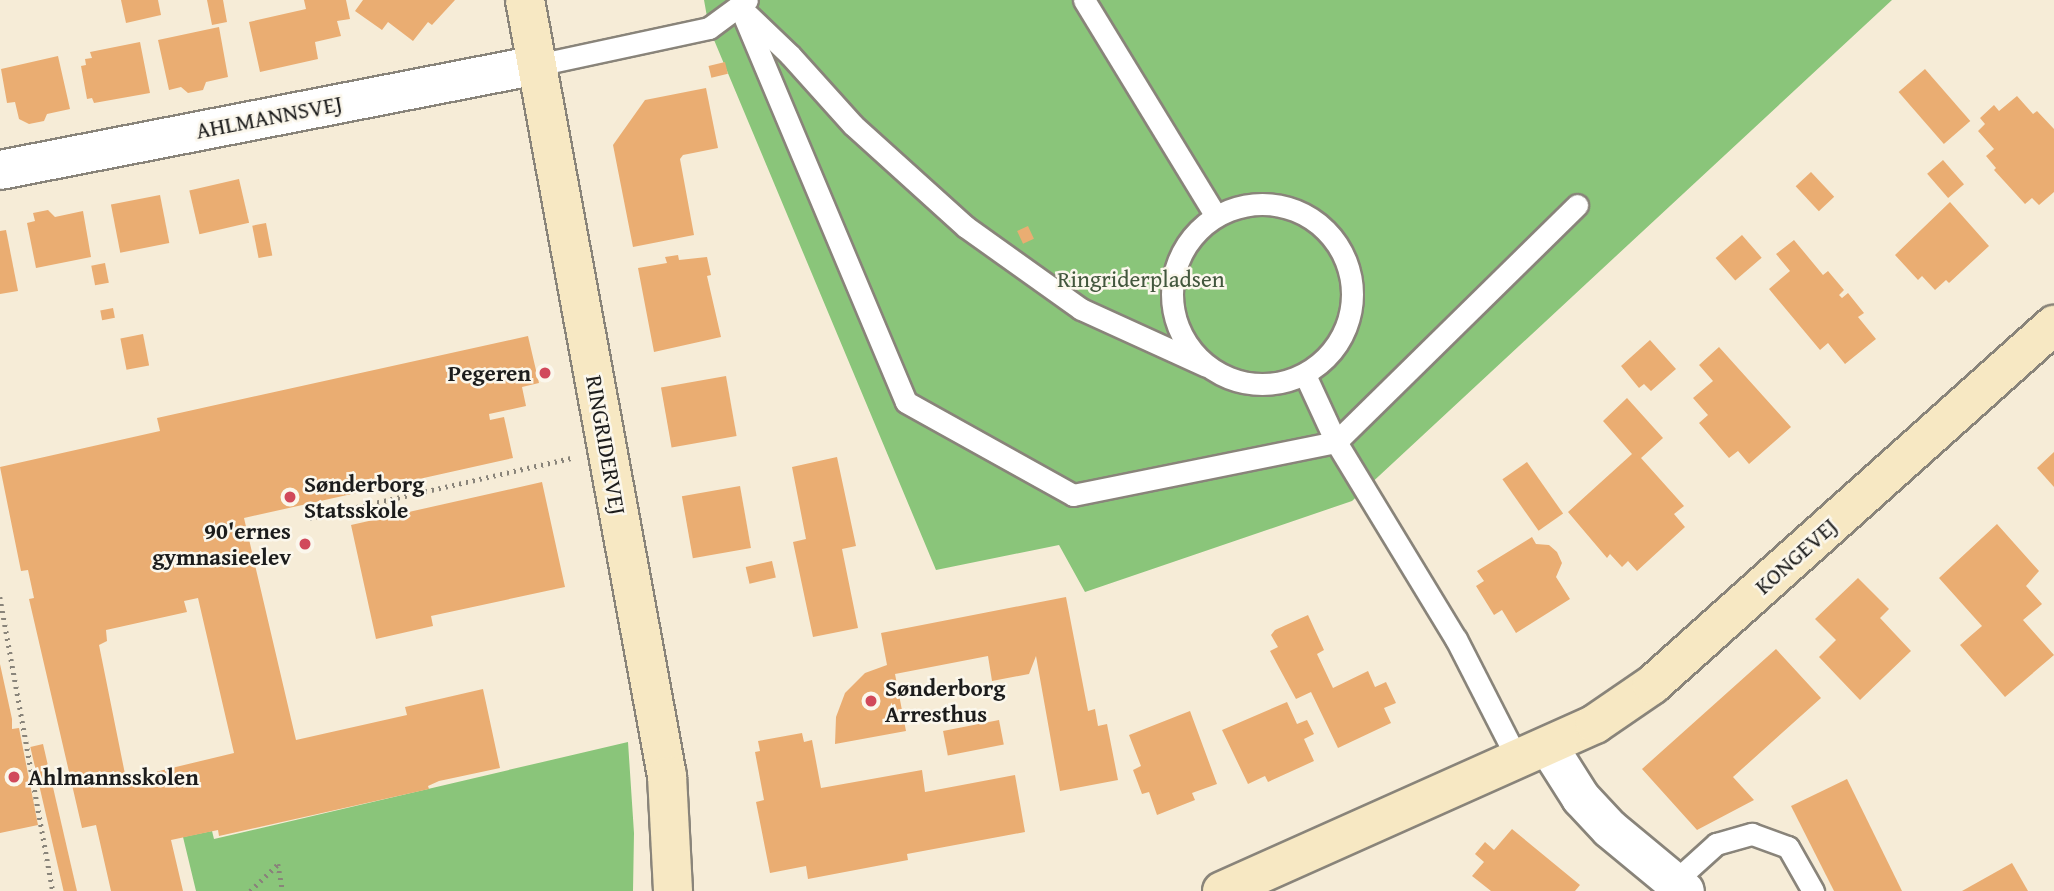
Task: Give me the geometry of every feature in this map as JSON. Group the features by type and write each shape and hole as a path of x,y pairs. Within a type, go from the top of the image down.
{"street":[{"name":"RINGRIDERVEJ","path":"525,0 667,776 673,891"},
{"name":"AHLMANNSVEJ","path":"0,170 537,65"},
{"name":"KONGEVEJ","path":"1222,891 1595,724 1652,685 2054,325"},
{"path":"1533,753 1610,830 1680,886"}],"lane":[{"path":"1084,0 1216,215"},
{"path":"537,65 709,28 743,4"},
{"path":"743,4 853,125 966,227 1081,309 1238,382 1270,385 1305,375 1329,355 1351,315 1353,283 1341,248 1320,223 1282,205 1250,203 1216,215 1191,236 1174,268 1170,299 1185,343 1206,366"},
{"path":"743,4 906,402 1073,495 1336,442 1577,205"},
{"path":"1305,375 1336,442 1456,639 1533,753"},
{"path":"1680,886 1716,844 1752,834 1788,847 1813,891"}],"path":[{"path":"309,517 607,450"},
{"path":"0,597 54,891"},
{"path":"250,891 278,864 283,891"}],"green space":[{"name":"Ringriderpladsen","path":"704,0 1892,0 1352,501 1085,592 1059,545 936,570 709,28"},
{"path":"628,742 634,833 633,891 196,891 183,837 212,831 214,839"}],"building":[{"path":"121,0 158,0 161,15 126,23"},
{"path":"207,0 223,0 227,22 212,25"},
{"path":"304,0 346,0 350,19 337,21 341,36 315,42 318,59 260,72 249,22 306,9"},
{"path":"363,0 455,0 432,25 428,22 413,41 388,22 382,30 355,11"},
{"path":"219,27 228,77 206,82 203,90 188,93 181,87 169,90 158,40"},
{"path":"140,42 150,93 94,103 92,98 87,99 81,66 86,65 85,59 92,58 90,52"},
{"path":"58,56 70,109 47,114 44,121 29,124 19,119 15,102 7,103 1,69"},
{"path":"725,62 728,74 711,78 709,66"},
{"path":"1925,69 1970,121 1944,144 1899,92"},
{"path":"706,88 718,148 683,155 680,159 694,235 633,247 613,145 645,100"},
{"path":"2017,96 2033,114 2037,111 2054,129 2054,192 2039,205 2032,198 2025,204 1994,170 1996,168 1986,156 1994,149 1978,131 1985,124 1980,118 1994,105 1999,111"},
{"path":"1943,160 1964,184 1948,198 1927,174"},
{"path":"1811,172 1834,197 1819,211 1796,186"},
{"path":"239,179 249,223 199,234 189,190"},
{"path":"160,195 169,243 120,253 111,205"},
{"path":"1950,202 1989,246 1949,283 1946,280 1935,290 1922,276 1918,280 1895,255"},
{"path":"48,210 55,217 83,211 91,257 36,268 27,223 35,221 33,213"},
{"path":"266,223 272,255 259,258 252,226"},
{"path":"1028,226 1034,239 1023,244 1017,231"},
{"path":"6,230 18,291 0,294 0,231"},
{"path":"1742,235 1762,258 1735,281 1716,258"},
{"path":"1794,240 1823,275 1828,271 1844,290 1839,295 1842,298 1848,293 1864,313 1858,317 1876,339 1845,364 1828,343 1820,350 1769,289 1790,271 1776,254"},
{"path":"678,255 679,260 707,257 711,275 707,276 721,337 654,352 638,268 667,263 665,257"},
{"path":"105,263 109,283 95,285 91,266"},
{"path":"113,308 115,318 102,320 100,310"},
{"path":"143,334 149,365 127,370 120,338"},
{"path":"528,336 539,383 522,387 526,406 489,414 490,420 504,417 513,458 244,518 296,740 407,715 405,707 483,689 500,768 439,781 428,786 429,789 219,836 218,830 171,840 183,891 111,891 96,825 82,828 29,599 34,598 28,570 21,571 0,467 160,431 157,418","holes":["198,598 234,753 126,779 99,645 107,641 106,630 187,612 184,601"]},
{"path":"1650,340 1676,369 1651,391 1644,384 1639,388 1621,366"},
{"path":"1719,347 1791,427 1749,464 1738,451 1729,458 1699,423 1708,415 1693,398 1713,381 1699,365"},
{"path":"726,376 737,436 672,448 661,387"},
{"path":"1627,398 1663,438 1641,458 1684,506 1674,514 1685,527 1637,571 1628,561 1622,567 1610,554 1607,558 1568,512 1632,454 1603,421"},
{"path":"2054,452 2054,487 2037,468"},
{"path":"837,457 856,546 842,549 858,628 813,637 793,542 806,539 792,467"},
{"path":"1527,462 1563,514 1539,531 1502,479"},
{"path":"542,482 565,587 431,616 433,626 376,639 351,525"},
{"path":"740,486 751,548 693,558 682,496"},
{"path":"1997,524 2039,571 2026,586 2042,604 2023,620 2054,655 2005,697 1960,645 1982,626 1939,578"},
{"path":"1532,537 1536,544 1549,545 1557,552 1562,563 1556,577 1570,599 1516,633 1502,610 1494,615 1476,586 1484,581 1477,571"},
{"path":"772,561 776,578 750,584 746,567"},
{"path":"1858,578 1889,609 1880,618 1911,651 1860,700 1819,657 1836,640 1815,619"},
{"name":"Sønderborg Arresthus","path":"1066,597 1088,711 1095,709 1098,726 1107,724 1118,780 1060,791 1036,656 1029,674 992,681 988,656 895,674 906,731 835,744 836,717 845,693 865,673 887,665 881,633"},
{"path":"1308,615 1324,650 1317,654 1333,688 1368,671 1375,687 1386,682 1396,703 1384,708 1391,723 1338,748 1311,692 1296,699 1270,651 1278,647 1271,635 1275,630"},
{"path":"1776,649 1821,698 1733,777 1754,800 1697,830 1642,769"},
{"name":"Ahlmannsskolen","path":"0,664 12,729 19,728 38,825 0,833"},
{"path":"1287,702 1297,724 1307,720 1314,734 1304,739 1314,761 1268,782 1265,776 1248,784 1222,730"},
{"path":"1190,711 1217,784 1192,793 1195,800 1157,815 1149,792 1142,794 1133,770 1141,766 1129,735"},
{"path":"999,720 1004,745 948,755 943,731"},
{"path":"802,733 804,742 812,740 821,788 922,770 925,792 1015,775 1025,832 907,854 908,860 808,879 806,866 770,873 756,802 764,800 755,752 760,751 758,741"},
{"path":"43,744 77,891 64,891 30,747"},
{"path":"1847,779 1902,891 1834,891 1791,806"},
{"path":"1512,829 1580,885 1575,891 1491,891 1472,876 1484,862 1475,854 1485,842 1494,850"},
{"path":"2012,863 2028,891 1962,891"}],"place":[{"name":"Pegeren","path":"545,373"},
{"name":"Sønderborg Statsskole","path":"290,497"},
{"name":"90'ernes gymnasieelev","path":"305,544"},
{"name":"Sønderborg Arresthus","path":"871,701"},
{"name":"Ahlmannsskolen","path":"14,777"}]}
